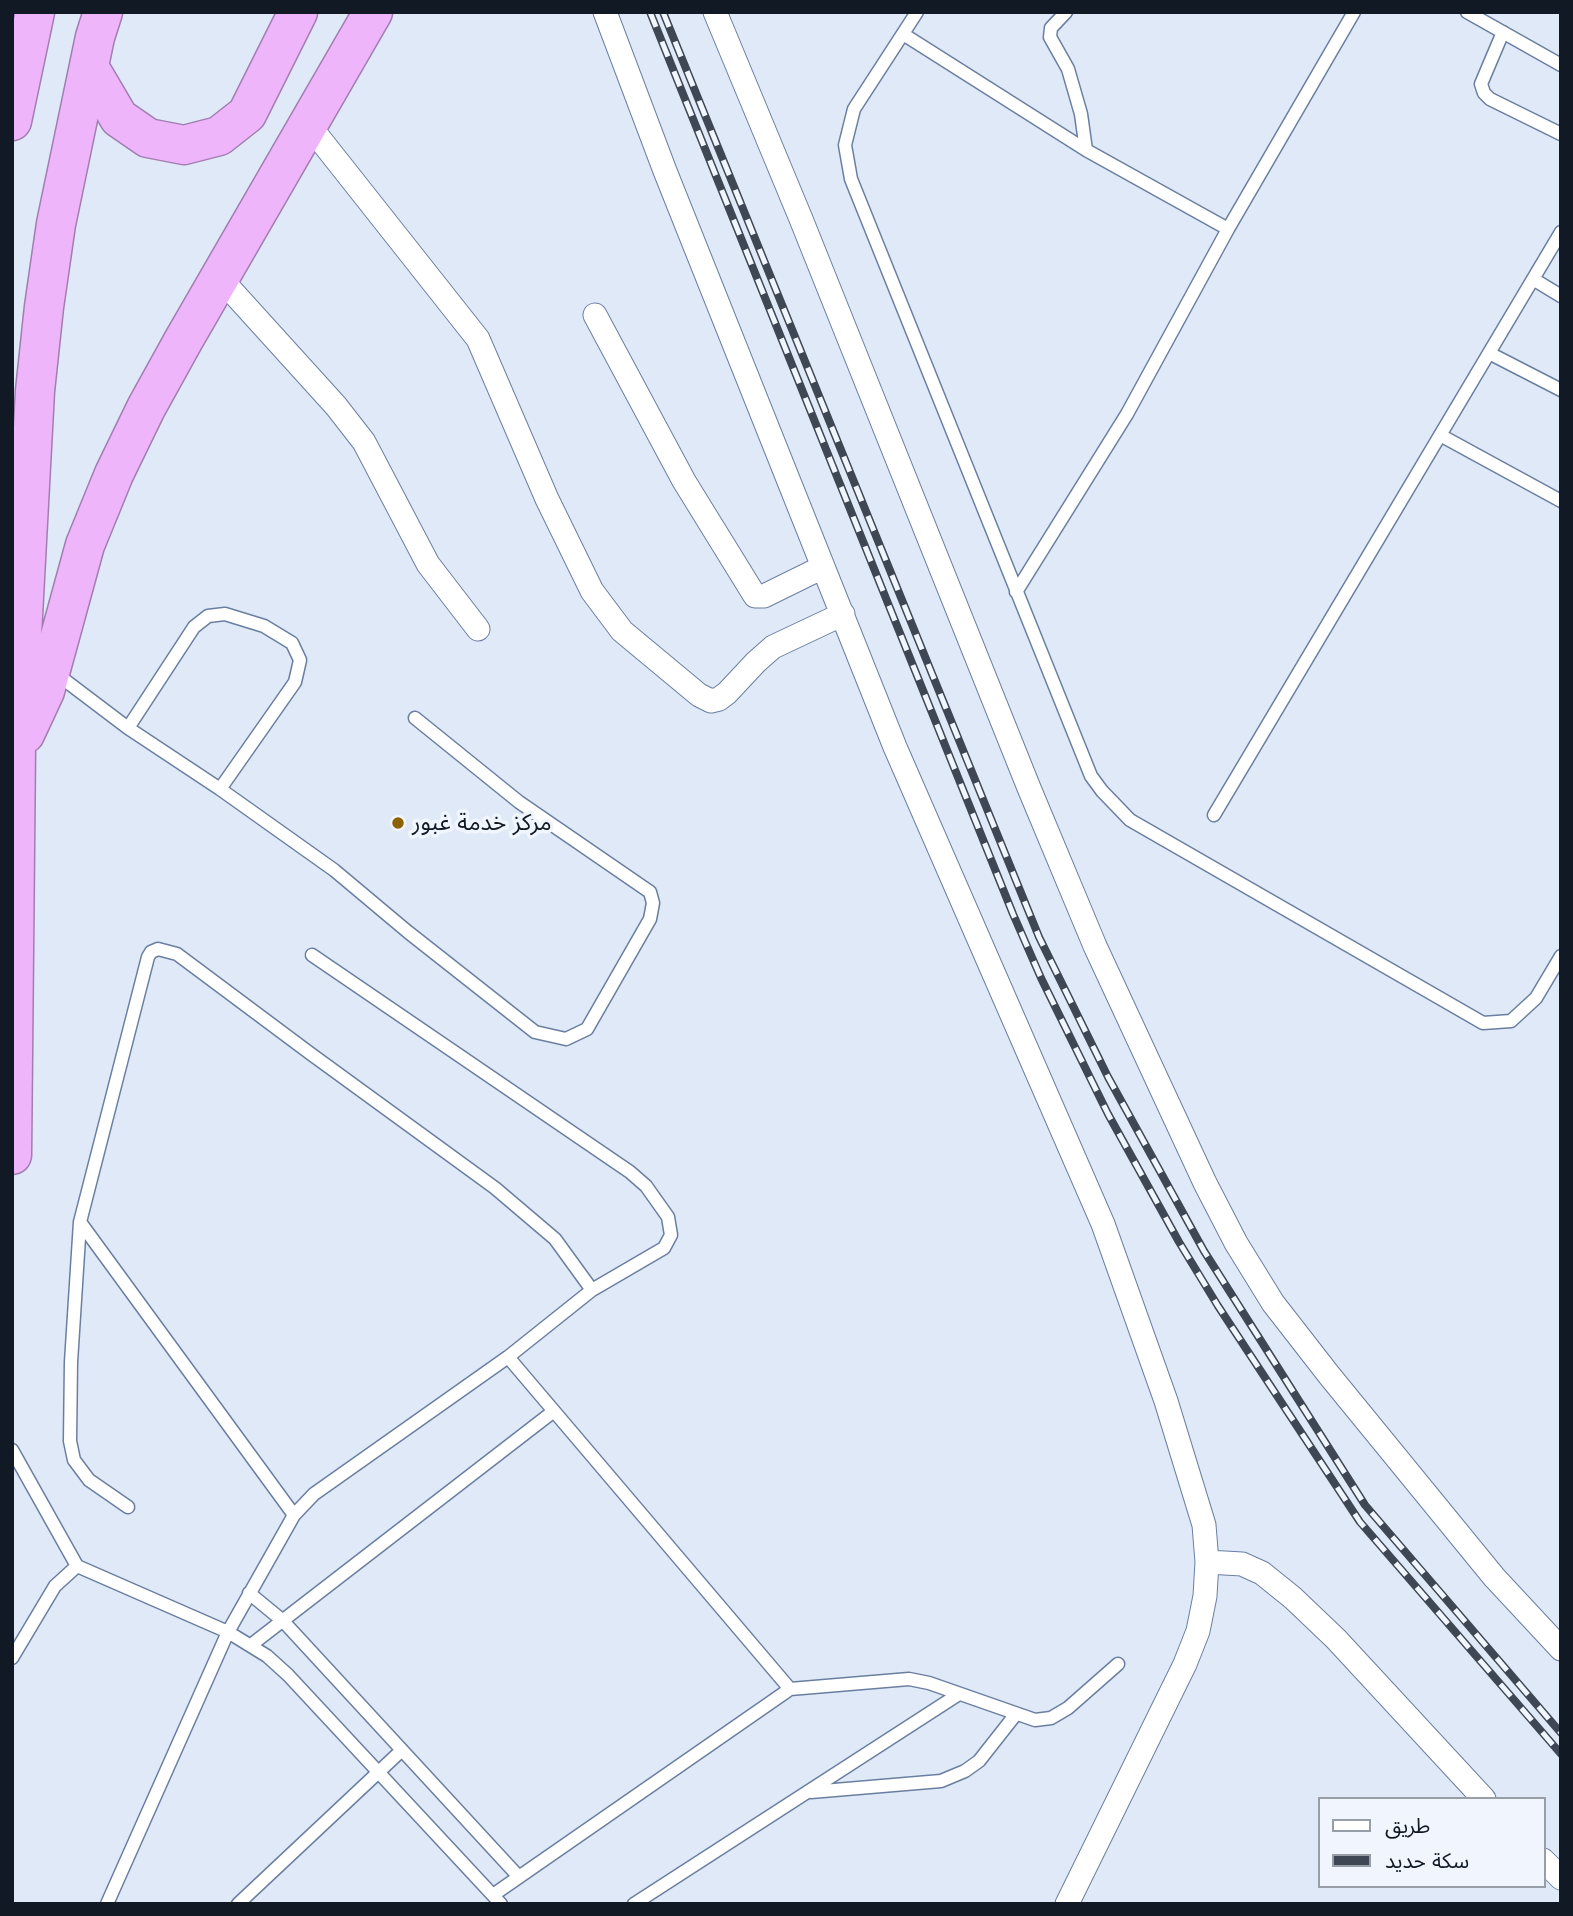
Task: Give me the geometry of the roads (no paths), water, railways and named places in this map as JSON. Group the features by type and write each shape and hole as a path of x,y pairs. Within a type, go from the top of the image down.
{"highway":[{"path":"12,121 35,12"},
{"path":"95,39 119,118 149,138 184,145 219,136 247,114 298,12"},
{"path":"16,747 37,710 85,545 114,474 146,408 373,12"},
{"path":"12,1155 16,747 34,415 44,307 56,224 95,39"}],"street":[{"path":"606,12 665,171 895,747 1103,1224 1136,1313 1195,1491 1203,1525 1207,1562 1205,1596 1198,1631 1185,1664 1067,1904"},
{"path":"715,12 1085,921 1205,1183 1236,1243 1273,1303 1329,1375 1494,1577 1561,1649"},
{"path":"308,124 478,339 569,545 592,591 622,631 699,695 711,701 727,693 774,647 843,614"},
{"path":"220,278 336,406 365,442 428,564 478,629"},
{"path":"595,315 684,481 755,596 764,596 823,567"},
{"path":"1207,1562 1242,1564 1262,1573 1293,1598 1336,1639 1482,1797"},
{"path":"1545,1862 1561,1878"}],"lane":[{"path":"917,12 853,109 845,145 851,179 1091,776 1130,820 1483,1023 1511,1021 1536,999 1561,956"},
{"path":"1066,12 1051,28 1050,37 1068,69 1081,114 1086,150"},
{"path":"1016,592 1127,414 1228,229 1354,12"},
{"path":"1467,12 1561,65"},
{"path":"1503,33 1481,85 1484,93 1490,99 1561,134"},
{"path":"903,34 1086,150 1228,229"},
{"path":"1214,815 1561,232"},
{"path":"1533,279 1561,296"},
{"path":"1489,353 1561,390"},
{"path":"1440,435 1561,501"},
{"path":"128,728 194,627 208,616 225,614 264,626 292,643 300,660 295,682 220,789"},
{"path":"51,669 128,728 334,870 535,1032 566,1039 587,1029 650,919 653,903 650,892 519,802 415,718"},
{"path":"128,1507 89,1480 74,1460 70,1441 71,1362 80,1222 151,952 158,949 177,954 495,1188 555,1239 592,1290"},
{"path":"107,1904 228,1632 294,1515 314,1494 508,1357 592,1290 664,1248 671,1235 668,1217 646,1186 630,1172 312,954"},
{"path":"80,1222 294,1515"},
{"path":"508,1357 790,1689"},
{"path":"251,1645 554,1411"},
{"path":"12,1450 77,1566 228,1632 251,1645 288,1675 497,1900 519,1878 790,1689 909,1679 929,1683 1035,1720 1051,1718 1068,1707 1118,1664"},
{"path":"12,1658 54,1586 77,1566"},
{"path":"249,1593 283,1621 519,1878"},
{"path":"634,1904 959,1694"},
{"path":"807,1793 941,1781 965,1771 979,1761 1016,1714"},
{"path":"238,1904 402,1750"}],"railway":[{"path":"650,12 1013,914 1041,978 1108,1114 1218,1306 1360,1522 1561,1754"},
{"path":"663,12 1039,937 1108,1077 1204,1251 1365,1505 1561,1733"}],"place":[{"name":"مركز خدمة غبور","path":"398,823"}]}
